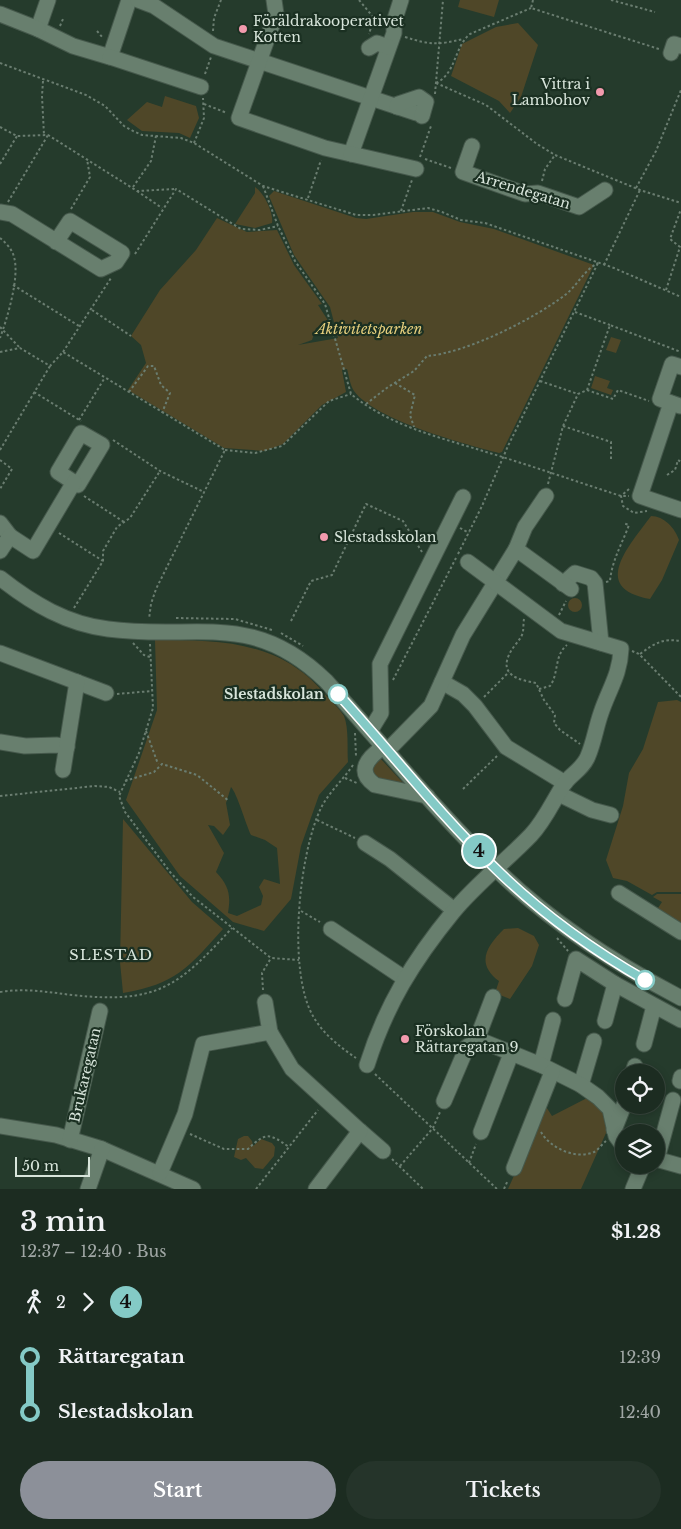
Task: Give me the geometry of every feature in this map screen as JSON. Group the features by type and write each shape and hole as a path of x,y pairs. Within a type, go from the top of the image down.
{"street":[{"path":"38,30 48,0"},
{"path":"110,57 137,0 154,6 214,46 419,114"},
{"path":"274,0 276,14 239,118 325,148 351,154 418,163"},
{"path":"351,154 391,40 401,0"},
{"path":"0,14 73,46 201,87"},
{"path":"368,43 391,40"},
{"name":"Arrendegatan","path":"472,146 463,172 525,194 538,193 579,207 605,190"},
{"path":"1,212 12,214 56,242 101,269 116,262 122,252 70,221 56,242"},
{"path":"681,367 672,364 660,400 674,406 640,496 681,510"},
{"path":"0,523 10,536 32,551 73,485"},
{"path":"427,796 375,785 368,780 365,774 366,764 370,758 385,749 425,714 463,635 516,549 525,527 546,496"},
{"path":"370,730 381,712 380,664 463,497"},
{"path":"0,551 10,536"},
{"path":"516,549 567,586 576,573 591,578 595,583 601,643"},
{"path":"367,1066 379,1027 404,978 454,910 532,834 562,789 582,767 590,753 601,712 620,667 622,649 561,631 468,562"},
{"path":"0,578 35,604 69,620 97,627 129,631 235,632 270,642 310,666 355,713 427,796 496,869 597,950 681,998"},
{"path":"0,653 106,693"},
{"path":"63,770 77,682"},
{"path":"442,682 463,694 475,706 506,747 592,810 611,815"},
{"path":"0,742 25,746 57,745 67,747"},
{"path":"365,843 390,859 454,910"},
{"path":"619,892 681,932"},
{"path":"331,929 404,978"},
{"path":"565,999 576,959 615,984 681,1020"},
{"path":"605,1021 615,984"},
{"path":"444,1101 467,1047 477,1039 493,997"},
{"path":"265,1002 270,1032 292,1069 383,1151"},
{"path":"644,1044 654,1006"},
{"name":"Brukaregatan","path":"70,1140 100,1010"},
{"path":"514,1168 535,1113 546,1069 553,1020"},
{"path":"160,1173 178,1130 194,1082 203,1044 270,1032"},
{"path":"477,1039 581,1085 598,1097 615,1105"},
{"path":"581,1085 594,1041"},
{"path":"481,1132 511,1054"},
{"path":"665,1124 673,1100"},
{"path":"614,1130 617,1114"},
{"name":"Brukaregatan","path":"0,1126 70,1140 102,1149 193,1189"},
{"path":"316,1189 360,1131"},
{"path":"88,1189 102,1149"},
{"path":"665,1163 681,1166"},
{"path":"633,1189 643,1174"}],"path":[{"path":"194,143 204,118 201,87 214,46 214,18 221,0"},
{"path":"359,0 374,18 368,43"},
{"path":"531,8 533,0"},
{"path":"611,0 655,12"},
{"path":"391,40 439,45 463,39 470,34 531,8 676,49"},
{"path":"463,39 450,69 442,81 436,83 486,104 537,144 555,154 640,190 681,203"},
{"path":"0,64 95,100 133,131 156,136 181,138 194,143 263,186 356,215 428,208 461,220 485,223 604,265 681,297"},
{"path":"43,81 44,136"},
{"path":"636,188 656,151 681,90"},
{"path":"204,104 239,118"},
{"path":"0,127 17,136 48,135 163,209"},
{"path":"1,212 48,135"},
{"path":"0,164 17,136"},
{"path":"133,188 151,161 156,136"},
{"path":"308,199 325,148"},
{"path":"538,193 545,169 555,154"},
{"path":"70,221 71,209 90,177 87,159"},
{"path":"418,163 463,172"},
{"path":"263,186 278,226 295,261 325,304 351,394 399,423 621,496 640,496 652,510 640,513 628,510"},
{"path":"137,191 176,189 241,228 252,230 278,226"},
{"path":"133,256 176,189"},
{"path":"604,265 640,190"},
{"path":"666,290 680,247 670,239 681,209"},
{"path":"0,238 8,244 14,257 14,285 4,329 0,338"},
{"path":"393,680 482,506 540,380 598,263"},
{"path":"366,404 395,382 414,371 427,356 445,354 524,322 567,294 592,266 598,263"},
{"path":"0,450 50,366 63,352 111,278 117,273"},
{"path":"14,285 80,326"},
{"path":"91,309 131,336"},
{"path":"575,312 681,352"},
{"path":"587,390 610,325"},
{"path":"0,326 20,348 50,366"},
{"path":"0,352 20,348"},
{"path":"63,352 225,450 255,453 282,446 329,402 351,394"},
{"path":"128,393 148,366 154,366 161,384 170,393 162,413"},
{"path":"79,420 104,378"},
{"path":"540,380 578,394"},
{"path":"395,382 415,395 410,416 414,428"},
{"path":"546,496 550,472 563,426 578,394 587,390 613,399 618,390 674,406"},
{"path":"34,392 86,423"},
{"path":"563,426 611,442 612,459"},
{"path":"108,437 160,471 204,492"},
{"path":"225,450 156,589 151,604 150,658 153,708 136,759 124,781 119,796 125,812 170,872 193,896 271,958 299,960"},
{"path":"0,460 12,469 0,488"},
{"path":"667,475 674,470 678,460 681,462"},
{"path":"73,610 103,561 103,551 117,527 130,518 160,471"},
{"path":"73,485 124,522"},
{"path":"292,621 311,581 332,575 366,504 402,521 424,554 433,558"},
{"path":"595,583 610,581 612,563 622,544 628,524 623,523"},
{"path":"48,526 103,561"},
{"path":"553,625 567,586"},
{"path":"530,608 523,620 522,634 509,654 509,672 511,676 519,680 536,683 555,715 554,723 560,730 590,753"},
{"path":"129,631 134,646 150,658"},
{"path":"539,689 550,686 554,680 561,650 578,636"},
{"path":"640,654 658,641 668,639 681,641"},
{"path":"622,649 640,654 681,697"},
{"path":"475,706 509,672"},
{"path":"106,693 152,691"},
{"path":"355,713 350,719 355,728 355,762 345,778 329,795 307,848 302,878 299,960 304,991 313,1016 332,1039 367,1066 497,1189"},
{"path":"124,781 154,772 158,765 146,731"},
{"path":"463,789 506,747"},
{"path":"158,765 162,764 197,775 229,800"},
{"path":"0,796 95,786 109,787 120,792"},
{"path":"317,820 365,843"},
{"path":"301,911 331,929"},
{"path":"0,997 0,992 28,989 103,998 140,996 177,981 232,928"},
{"path":"555,934 561,945 576,959"},
{"path":"265,1002 262,973 271,958"},
{"path":"256,1189 325,1100"},
{"path":"400,1166 433,1128 444,1101"},
{"path":"535,1113 542,1135 561,1149 574,1155 595,1152 614,1130"},
{"path":"178,1130 224,1149 248,1149 260,1138 268,1135 288,1147"},
{"path":"469,1163 481,1132"},
{"path":"383,1151 423,1189"}],"green space":[{"path":"460,0 499,0 494,17 458,7"},
{"path":"518,23 538,45 521,97 510,113 499,101 451,76 462,44 496,27"},
{"path":"165,96 196,106 199,118 190,138 179,133 142,131 127,120 147,102 162,107"},
{"path":"255,187 268,204 272,223 255,228 235,224 255,193"},
{"name":"Aktivitetsparken","path":"274,191 356,218 366,219 413,212 433,212 460,222 494,229 594,265 502,452 499,453 465,444 421,430 381,412 365,402 354,391 347,369 342,370 346,392 322,405 283,444 265,451 224,448 128,390 146,363 141,345 131,336 160,290 196,250 217,218 247,232 277,230 294,265 322,304 318,305 329,322 316,328 312,340 298,345 338,338 330,307 294,255 269,196"},
{"path":"611,337 621,340 616,353 606,350"},
{"path":"595,376 610,381 607,388 613,390 611,395 591,388"},
{"path":"651,516 665,520 675,531 679,540 662,580 650,599 632,593 621,585 618,576 625,552"},
{"path":"575,598 580,600 582,605 580,610 575,612 570,610 568,605 570,600"},
{"path":"155,640 202,641 246,647 267,653 287,662 306,676 344,716 347,732 348,762 319,795 301,846 291,899 264,931 233,922 180,876 126,800 157,710","holes":["231,787 251,835 265,840 277,848 280,884 264,879 259,887 263,896 261,905 237,916 228,913 228,891 216,872 224,853 208,825 214,826 223,835 230,825 226,803"]},
{"path":"677,700 681,702 681,892 657,892 652,895 627,881 613,878 606,860 623,806 629,773 643,749 658,702"},
{"path":"380,758 405,785 374,778 371,764"},
{"path":"123,819 192,902 223,929 180,972 156,985 123,993 120,962"},
{"path":"657,894 681,894 681,926 656,911 662,902 653,897"},
{"path":"518,928 534,936 539,945 532,966 510,999 495,993 499,981 487,968 486,955 493,942 504,929"},
{"path":"589,1097 605,1109 610,1124 581,1189 508,1189 530,1140 543,1102 552,1116"},
{"path":"248,1136 253,1146 261,1139 272,1143 275,1147 274,1156 263,1169 255,1168 246,1158 241,1160 234,1157 238,1139"}],"bus line":[{"name":"4","path":"338,694 427,796 496,869 563,926 620,966 645,980"}],"place":[{"name":"Föräldrakooperativet Kotten","path":"243,29"},
{"name":"Vittra i Lambohov","path":"600,92"},
{"name":"Slestadsskolan","path":"324,537"},
{"name":"Slestadskolan","path":"338,694"},
{"name":"Förskolan Rättaregatan 9","path":"405,1039"}],"district":[{"name":"SLESTAD","path":"111,955"}]}
